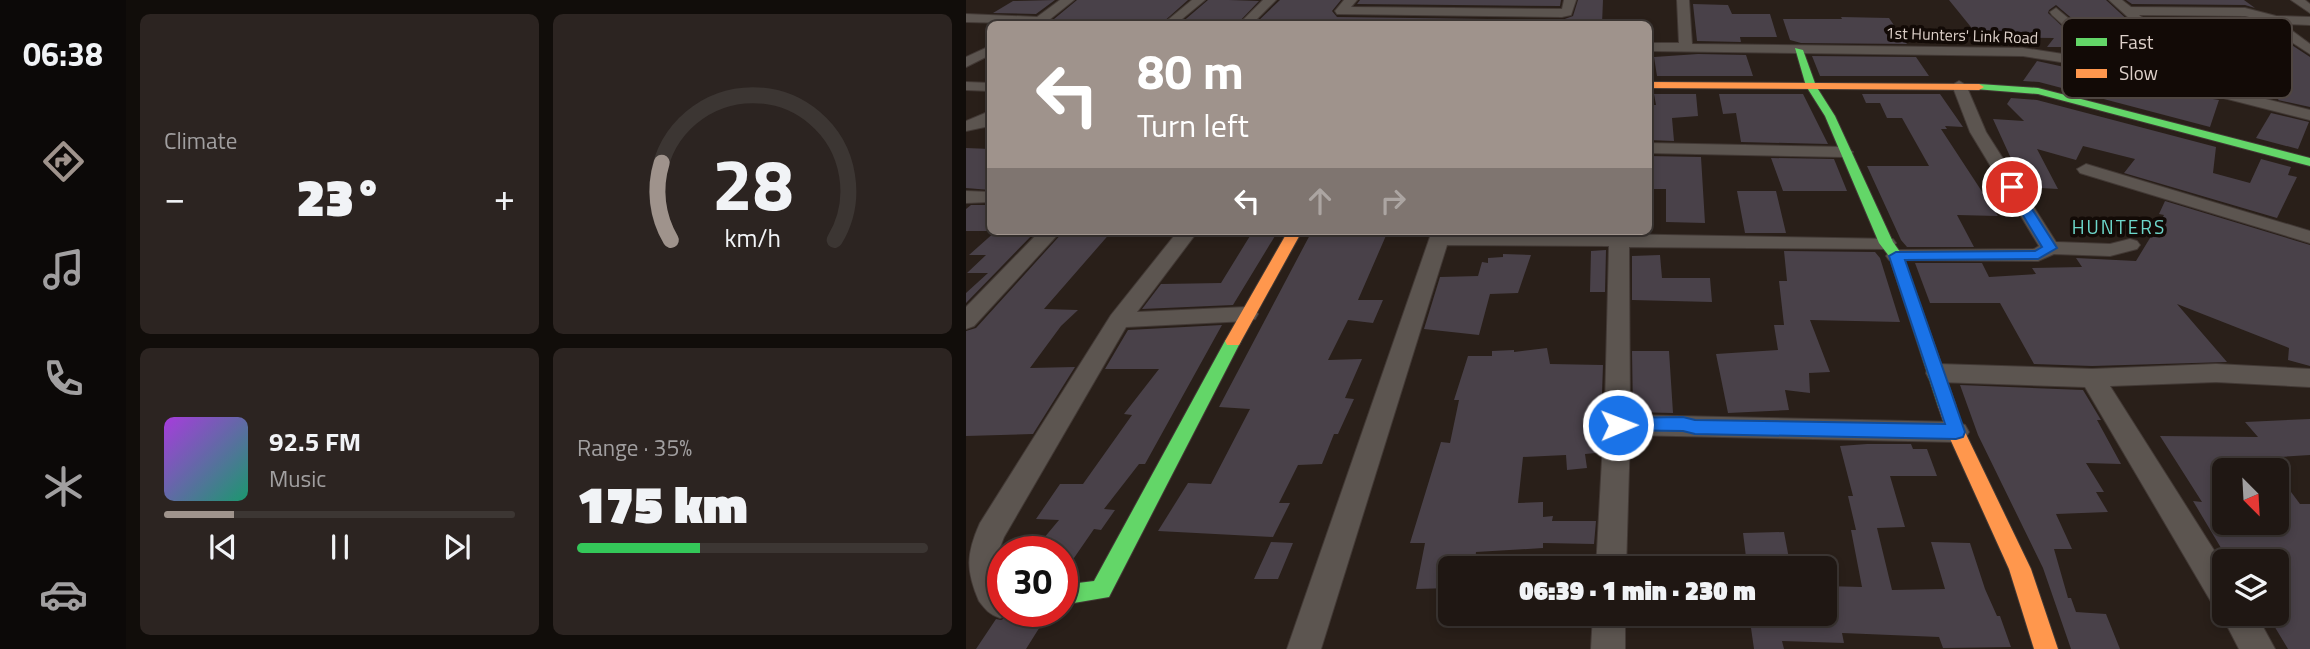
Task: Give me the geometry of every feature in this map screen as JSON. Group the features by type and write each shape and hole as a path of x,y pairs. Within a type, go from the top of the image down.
{"street":[{"path":"1042,21 1068,0"},
{"path":"1173,21 1199,0"},
{"path":"1248,21 1270,0"},
{"path":"1351,0 1341,10 1562,13 1567,12 1570,0"},
{"path":"1683,0 1685,47"},
{"path":"2116,0 2137,18"},
{"path":"2297,0 2310,9"},
{"path":"2129,11 2245,12 2268,18"},
{"path":"2056,12 2063,18"},
{"path":"966,18 1010,21"},
{"path":"2292,20 2310,21"},
{"path":"2292,37 2310,50"},
{"name":"1st Hunters' Link Road","path":"1652,47 2022,52 2062,58"},
{"path":"1798,50 1811,86 1830,116 1891,250 1938,373 1956,432 2020,569 2046,649"},
{"path":"966,63 987,52"},
{"path":"1652,85 1959,85 2015,88 2062,97"},
{"path":"1959,85 1978,132 2050,248"},
{"path":"966,86 987,87"},
{"path":"2070,98 2310,162"},
{"name":"1st Hunters' Link Road","path":"2237,98 2310,115"},
{"path":"1652,148 1845,152"},
{"path":"2086,169 2310,237"},
{"path":"966,197 987,197"},
{"path":"966,321 1047,235"},
{"path":"989,536 1119,320 1185,235"},
{"path":"1078,593 1101,590 1247,314 1294,235"},
{"path":"1304,649 1441,235 2038,255 2050,248 2110,250 2130,245"},
{"path":"1612,556 1618,425 1619,243"},
{"path":"1119,320 1247,314"},
{"path":"1938,373 2092,378 2216,373 2310,379"},
{"path":"2092,378 2212,574"},
{"path":"1618,425 1683,424 1695,427 1956,432"},
{"path":"987,542 975,571 987,586"},
{"path":"1608,649 1609,626"},
{"path":"2244,626 2258,649"}],"building":[{"path":"1055,0 1036,14 993,13 1013,1"},
{"path":"1077,0 1188,0 1164,21 1052,21"},
{"path":"1208,0 1259,1 1240,21 1184,21"},
{"path":"1280,0 1341,0 1332,11 1337,17 1562,20 1573,16 1578,0 1603,0 1602,21 1258,21"},
{"path":"1360,0 1561,0 1560,6 1357,4"},
{"path":"1949,0 2106,0 2126,18 2071,18 2056,5 2048,13 2062,26 2062,47 2047,47 2054,38 1979,37"},
{"path":"2126,0 2244,0 2255,8 2245,5 2132,4"},
{"path":"1693,4 1728,5 1732,14 1770,14 1777,37 1740,37 1741,42 1697,41"},
{"path":"1841,17 1889,18 1907,44 1801,43 1790,40 1783,19 1842,19"},
{"path":"2292,45 2310,57 2310,107 2278,100 2292,98"},
{"path":"1746,55 1753,76 1657,76 1654,57"},
{"path":"1812,56 1916,57 1929,76 1820,76"},
{"path":"2037,61 2062,66 2062,88 2023,81"},
{"path":"1654,94 1696,94 1698,116 1672,118 1674,141 1652,140 1652,105 1656,105"},
{"path":"1719,94 1803,94 1828,144 1741,142 1736,113 1723,114"},
{"path":"1862,94 1940,94 1963,127 1945,126 1947,129 1941,129 1998,216 1957,215 1974,247 1907,247 1901,240 1867,166 1929,166 1902,118 1887,118 1880,103 1866,103"},
{"path":"2011,98 2037,100 2216,147 2213,173 2250,183 2261,159 2291,167 2288,175 2297,177 2277,218 2124,173 2135,159 2083,146 2076,160 2037,149 2058,189 2024,187 1993,119 2024,121 2007,104"},
{"path":"2100,98 2219,100 2210,127"},
{"path":"2271,113 2309,122 2298,149 2256,138"},
{"path":"966,148 987,149 987,190 966,188"},
{"path":"1652,156 1701,157 1705,223 1666,222 1666,189 1652,189"},
{"path":"1771,158 1834,159 1847,191 1783,191"},
{"path":"1737,191 1776,191 1786,233 1745,233"},
{"path":"2165,201 2310,245 2310,366 2288,360 2289,348 2177,304 2227,362 2092,366 2034,364 2000,303 1930,303 1915,263 1982,263 1989,277 2036,274 2032,268 2082,267 2076,258 2136,261 2164,215 2159,214"},
{"path":"971,205 987,205 987,231 966,231 966,209"},
{"path":"992,235 1032,235 966,303 966,293 988,273 967,273 986,255 969,255"},
{"path":"1060,235 1109,235 1044,309 1078,310 1061,326 1030,368 1075,367 1033,434 966,436 966,331 976,328"},
{"path":"1251,235 1276,235 1233,305 1142,309 1161,284 1221,283"},
{"path":"1310,235 1386,235 1358,300 1383,300 1373,323 1348,320 1328,360 1362,359 1345,398 1354,399 1338,434 1334,434 1322,464 1298,465 1279,503 1290,503 1273,537 1158,531 1188,483 1211,484 1250,409 1219,407"},
{"path":"1606,250 1605,292 1590,292 1591,251"},
{"path":"1784,251 1875,252 1880,258 1900,322 1810,320 1830,372 1809,373 1810,393 1785,390 1789,410 1728,413 1716,354 1778,350 1774,325 1784,325 1779,281 1787,281"},
{"path":"1503,254 1531,255 1518,293 1490,294 1479,335 1424,329 1440,277 1478,276 1482,262 1488,263 1488,258 1503,257"},
{"path":"1660,255 1662,278 1710,278 1712,302 1632,300 1632,256"},
{"path":"1222,325 1145,464 1139,464 1104,509 1115,510 1101,530 1094,529 1078,552 1078,536 1046,536 1059,520 1036,519 1060,484 1083,484 1132,415 1124,414 1159,369 1105,369 1128,330"},
{"path":"1547,348 1550,364 1603,365 1601,423 1595,423 1596,453 1585,454 1587,468 1567,470 1566,455 1523,457 1518,503 1543,502 1543,517 1553,516 1552,521 1596,521 1594,544 1543,543 1543,548 1476,552 1476,556 1438,556 1438,588 1416,589 1425,543 1410,543 1441,442 1450,443 1459,400 1454,400 1468,356 1492,356 1492,351 1514,352"},
{"path":"1632,351 1669,351 1673,413 1633,412"},
{"path":"1960,385 2083,390 2101,420 2097,420 2121,464 2086,463 2104,492 2096,492 2108,512 2056,514 2072,549 2054,549 2068,598 2071,598 2076,612 2106,614 2120,649 2071,649 2043,568 1978,435"},
{"path":"2310,419 2310,455 2212,458 2212,533 2193,501 2202,502 2160,436 2258,437 2245,422"},
{"path":"1911,444 1913,449 1927,449 1937,476 1890,476 1905,527 1877,528 1892,590 1945,589 1931,542 1970,543 1985,589 1997,616 2000,616 2011,647 1943,648 1939,637 1842,633 1844,643 1782,641 1784,649 1754,649 1751,626 1837,626 1837,586 1862,587 1851,530 1856,530 1848,496 1853,496 1840,446"},
{"path":"2289,489 2300,504 2310,504 2310,649 2288,649 2274,626 2289,626 2289,549 2222,549 2214,536 2289,536"},
{"path":"1784,532 1788,556 1746,556 1743,533"},
{"path":"1271,542 1293,543 1278,579 1254,579"},
{"path":"991,627 1040,627 1026,649 976,649"}],"traffic: fast":[{"path":"1798,50 1811,86 1830,116 1886,243 1896,256 1947,406"},
{"path":"1979,87 2038,91 2062,97"},
{"path":"2065,98 2310,162"},
{"path":"1078,593 1101,590 1233,341"}],"traffic: slow":[{"path":"1652,85 1979,87"},
{"path":"1233,341 1293,235"},
{"path":"1947,406 1956,432 2020,569 2046,649"}],"district":[{"name":"HUNTERS","path":"2119,227"}],"route":[{"path":"1618,425 1683,424 1695,427 1956,432 1896,256 2038,255 2050,248 2012,187"}]}
